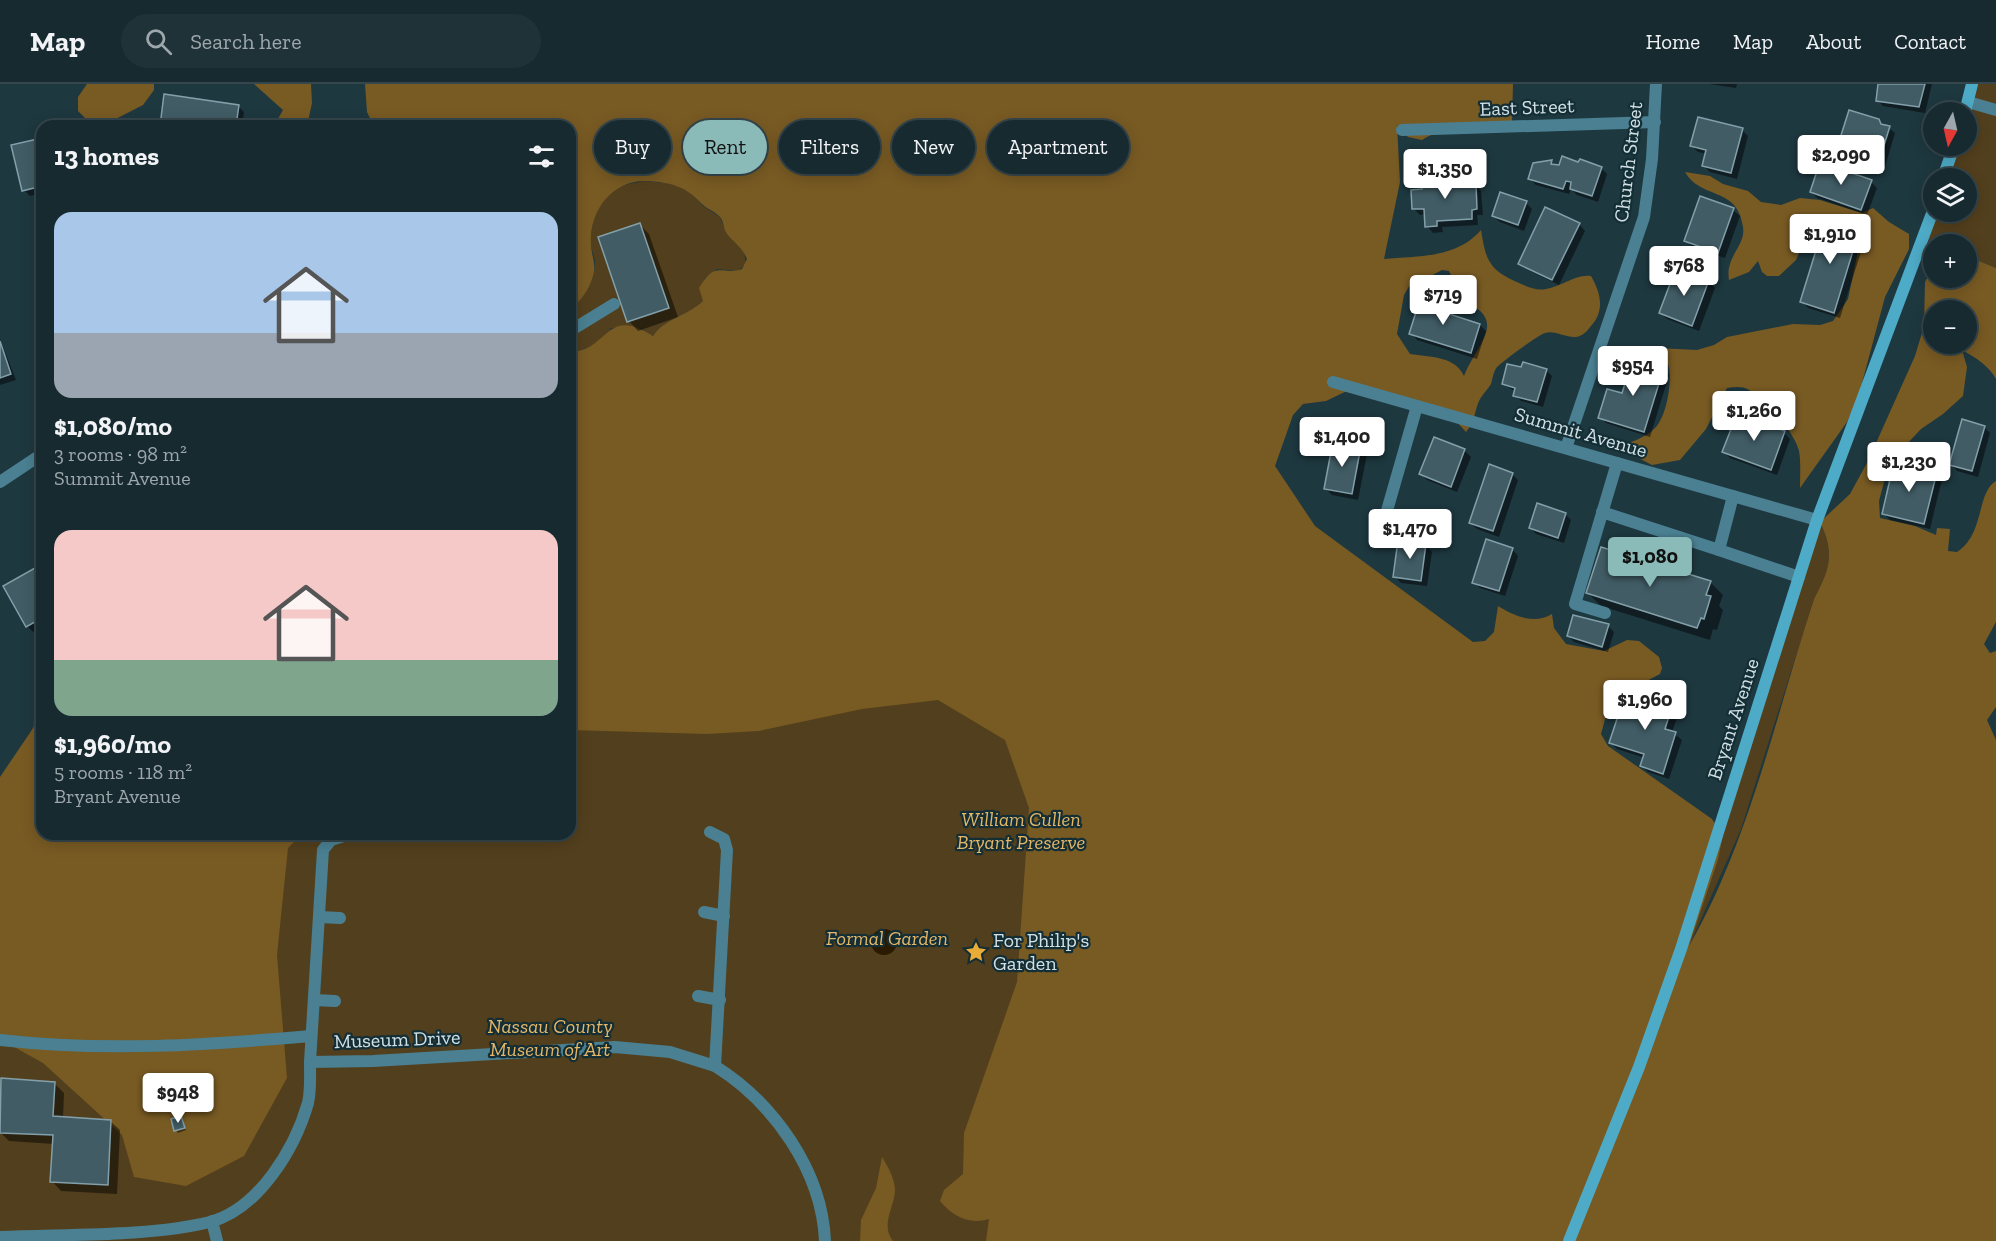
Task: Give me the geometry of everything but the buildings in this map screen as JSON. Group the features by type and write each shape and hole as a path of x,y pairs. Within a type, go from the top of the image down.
{"main road":[{"path":"1967,102 1972,84"},
{"name":"Bryant Avenue","path":"1569,1241 1639,1067 1681,949 1817,520 1929,222"}],"street":[{"name":"Church Street","path":"1566,448 1638,239 1649,185 1656,84"},
{"path":"1977,108 1996,110"},
{"name":"East Street","path":"1402,130 1654,122"},
{"path":"576,327 614,304"},
{"name":"Summit Avenue","path":"1334,382 1817,520"},
{"path":"1378,542 1417,406"},
{"path":"0,482 36,458"},
{"path":"1605,613 1575,604 1617,463"},
{"path":"1719,550 1733,496"},
{"path":"1602,512 1799,577"},
{"path":"710,832 723,839 727,850 715,1066"},
{"path":"310,1062 323,850 331,840"},
{"path":"704,912 724,916"},
{"path":"320,917 340,918"},
{"path":"698,996 720,1000"},
{"path":"314,1000 335,1001"},
{"path":"0,1040 138,1047 231,1043 311,1036"},
{"name":"Museum Drive","path":"0,1237 128,1231 212,1221 240,1206 265,1186 292,1143 309,1100 310,1062 373,1061 615,1047 670,1052 715,1066 738,1082 763,1106 793,1145 813,1179 824,1216 825,1241"},
{"path":"212,1221 218,1241"}],"green space":[{"path":"1972,84 1996,84 1996,268 1977,260 1977,234 1924,234 1929,222 1977,222 1977,168 1946,168 1951,156 1977,156 1977,102 1968,102"},
{"path":"644,181 675,184 691,192 703,206 720,217 726,233 744,252 746,264 738,271 717,269 704,279 703,301 664,325 653,336 640,328 611,328 594,344 576,351 576,304 591,282 595,268 591,236 596,212 610,192"},
{"name":"William Cullen Bryant Preserve","path":"1172,397 1559,1241 0,1241 0,800 33,727 36,694 36,840 576,840 576,478"},
{"path":"1820,522 1828,543 1827,570 1814,599 1741,829 1687,951 1718,860 1723,836"}],"shaded area":[{"path":"87,84 154,84 154,90 143,105 114,120 87,120 78,111 78,97"},
{"path":"254,84 311,84 312,103 308,120 277,120 283,110"},
{"path":"365,84 1513,84 1512,123 1442,131 1422,140 1408,137 1397,125 1400,182 1384,259 1424,256 1449,251 1461,246 1481,230 1487,257 1495,269 1526,286 1546,289 1579,277 1591,276 1600,302 1595,320 1583,334 1578,336 1545,333 1500,364 1491,384 1480,399 1472,423 1466,432 1455,420 1351,389 1326,401 1303,404 1293,415 1275,466 1315,526 1473,642 1485,641 1494,632 1498,606 1525,618 1539,619 1552,614 1554,628 1566,644 1604,651 1627,640 1639,641 1659,657 1662,668 1660,674 1637,686 1621,690 1608,708 1601,734 1608,746 1712,819 1723,836 1718,860 1689,946 1729,863 1745,820 1814,599 1827,570 1828,543 1820,522 1850,494 1868,461 1915,356 1923,329 1923,354 1963,354 1967,367 1963,396 1921,429 1889,463 1879,501 1880,518 1915,526 1936,535 1937,528 1950,529 1948,551 1957,552 1972,535 1985,495 1996,481 1996,622 1984,644 1990,653 1996,651 1996,707 1987,720 1996,740 1996,1241 986,1241 989,1219 975,1221 962,1218 940,1201 944,1190 963,1174 964,1133 1017,982 1029,808 1005,740 938,700 862,709 759,731 707,734 576,730 576,351 593,345 616,327 625,325 653,336 664,325 703,301 699,288 710,274 719,270 742,269 747,259 727,234 720,217 695,197 678,186 648,181 635,182 614,191 599,209 591,231 593,276 590,285 576,304 576,120 371,120 367,112","holes":["1442,270 1449,271 1457,287 1454,297 1472,305 1482,313 1487,322 1483,341 1464,376 1460,369 1448,361 1410,354 1397,334 1404,295 1414,278 1425,279"]},
{"path":"1685,172 1710,176 1723,184 1748,191 1761,202 1781,205 1800,198 1820,200 1862,213 1873,208 1889,222 1909,234 1909,249 1885,297 1858,398 1847,422 1800,488 1799,451 1792,435 1763,400 1744,388 1727,388 1706,429 1680,460 1652,465 1617,447 1647,434 1655,428 1663,415 1670,379 1667,362 1657,348 1697,350 1714,345 1727,337 1793,324 1820,325 1833,321 1848,299 1863,227 1861,224 1825,216 1811,227 1796,260 1779,276 1767,276 1762,272 1758,261 1749,272 1729,280 1730,264 1743,234 1740,214 1727,199 1700,187"},
{"path":"1977,260 1996,268 1996,379 1990,370 1969,354 1977,354 1977,300 1925,300 1925,288 1977,288"},
{"path":"36,724 36,840 296,840 288,848 277,955 287,1078 244,1156 186,1186 134,1177 122,1135 43,1063 0,1039 0,777"},
{"path":"884,929 893,933 897,942 893,951 884,955 875,951 871,942 875,933"},
{"path":"882,1157 892,1176 895,1189 888,1222 889,1235 893,1241 860,1241 861,1220 876,1188"}],"place":[{"name":"For Philip's Garden","path":"976,952"}],"park label":[{"name":"Formal Garden","path":"887,938"},
{"name":"Nassau County Museum of Art","path":"550,1038"}]}
